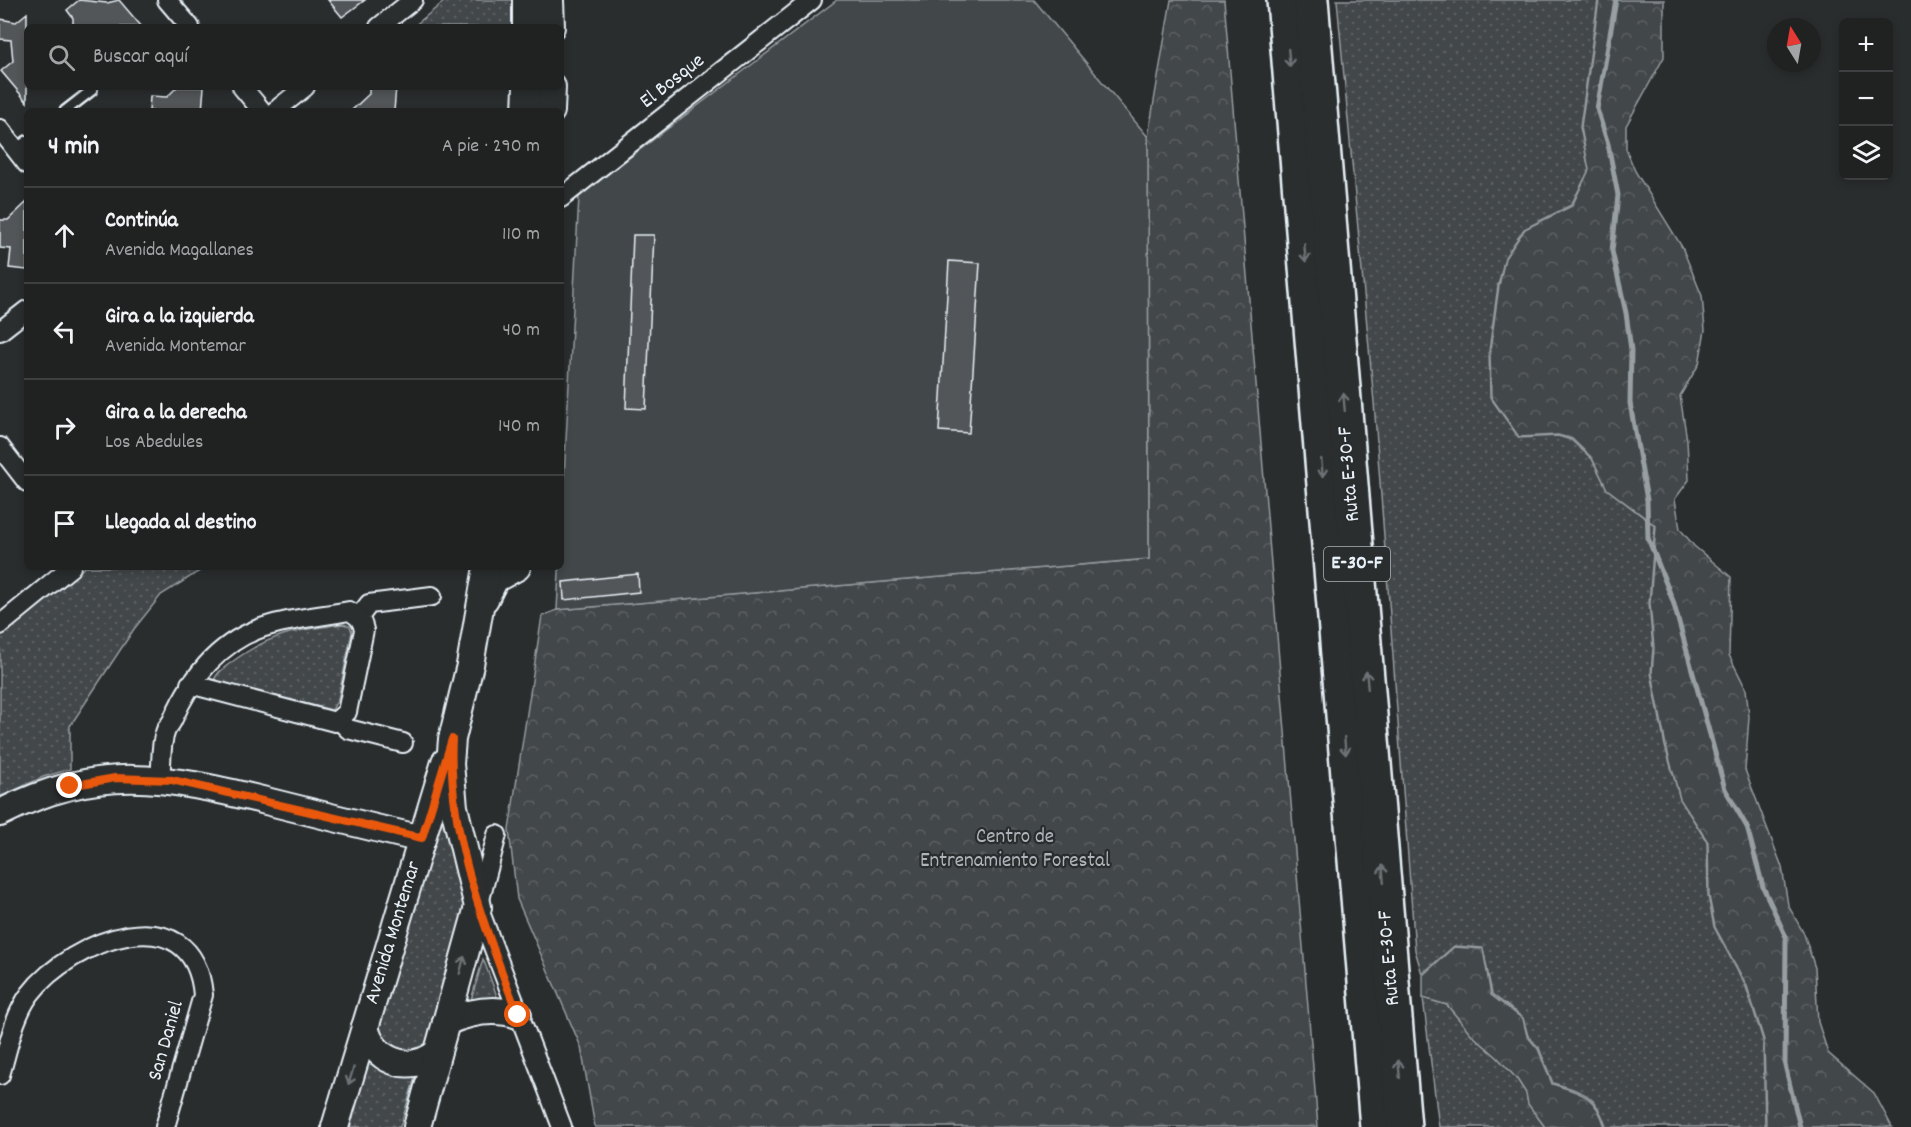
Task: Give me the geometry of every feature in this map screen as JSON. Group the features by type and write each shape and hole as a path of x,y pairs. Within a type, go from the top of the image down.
{"highway":[{"name":"Ruta E-30-F","path":"1284,0 1377,1127"},
{"name":"Ruta E-30-F","path":"1311,0 1404,1127"}],"main road":[{"path":"526,0 526,24"},
{"path":"550,0 551,24"},
{"path":"526,108 527,90"},
{"path":"551,108 552,90"},
{"path":"417,1127 478,907 454,807 450,764 452,739 481,610 487,570"},
{"path":"481,610 495,579 512,570"},
{"name":"Avenida Montemar","path":"335,1127 452,739"},
{"path":"0,813 22,801 70,786 115,778 166,779 422,838"},
{"path":"446,1022 477,1012 507,1011 518,1015"},
{"path":"365,1027 371,1044 393,1062 417,1064 437,1053"}],"street":[{"path":"167,0 187,24"},
{"path":"383,24 413,0"},
{"name":"El Bosque","path":"564,196 812,0"},
{"path":"244,90 260,108"},
{"path":"279,108 300,90"},
{"path":"0,129 23,152"},
{"path":"0,331 24,312"},
{"path":"0,447 24,478"},
{"path":"0,626 67,570"},
{"path":"359,617 369,604 432,596"},
{"path":"166,779 176,733 171,723 190,684 212,659 253,631 271,625 349,611 359,617 364,630 347,712 340,721 330,723 190,684"},
{"path":"340,721 348,729 403,743"},
{"path":"497,835 478,907 562,1127"},
{"name":"San Daniel","path":"0,1075 19,1010 29,995 55,968 86,948 119,937 153,934 169,938 193,960 202,983 203,995 165,1127"}],"lane":[{"path":"69,108 92,90"}],"green space":[{"path":"446,0 515,0 518,24 417,24"},
{"path":"837,0 1034,0 1148,137 1149,559 557,610 559,570 564,570 564,478 579,196"},
{"name":"Centro de Entrenamiento Forestal","path":"1171,0 1224,0 1318,1127 595,1127 581,1047 517,899 509,830 542,616 557,610 1149,559 1148,137"},
{"path":"1337,0 1598,0 1580,127 1589,170 1571,205 1524,229 1505,257 1498,286 1489,351 1490,397 1519,438 1558,436 1571,440 1592,459 1607,489 1655,526 1649,603 1653,648 1651,673 1665,746 1680,799 1707,842 1708,896 1714,927 1746,987 1763,1040 1765,1127 1606,1127 1598,1107 1587,1096 1553,1083 1539,1048 1528,1036 1523,1018 1492,994 1483,948 1454,946 1422,974 1415,950 1374,402"},
{"path":"1599,0 1664,0 1664,57 1626,126 1626,149 1635,171 1682,247 1702,296 1705,330 1699,364 1680,396 1687,440 1689,480 1675,499 1680,529 1694,546 1731,577 1729,655 1746,689 1749,717 1745,770 1782,867 1788,905 1804,934 1815,968 1818,1022 1828,1053 1874,1093 1892,1127 1766,1127 1764,1040 1747,986 1715,927 1709,896 1708,842 1680,799 1666,746 1652,673 1654,648 1650,603 1656,526 1607,489 1592,458 1572,439 1558,435 1519,437 1491,397 1490,351 1505,258 1525,229 1572,206 1589,170 1581,127"},
{"path":"81,570 201,570 161,595 134,629 70,726 70,769 43,777 0,797 0,636"},
{"path":"343,624 350,626 352,632 338,699 332,710 214,681 229,664 270,640 296,631"},
{"path":"442,812 468,904 424,1049 395,1054 376,1033"},
{"path":"1454,947 1483,949 1491,995 1523,1019 1527,1036 1538,1049 1552,1084 1586,1097 1597,1108 1605,1127 1545,1127 1528,1104 1526,1093 1517,1079 1498,1058 1472,1035 1447,1005 1423,998 1423,975"},
{"path":"483,959 498,999 471,1000"},
{"path":"1423,998 1447,1005 1472,1035 1498,1058 1517,1079 1526,1093 1528,1104 1545,1127 1439,1127"},
{"path":"367,1055 377,1066 389,1071 417,1071 400,1127 346,1127"}],"building":[{"path":"79,0 107,3 119,0 139,24 73,24 73,18 67,10"},
{"path":"328,0 365,0 342,17"},
{"path":"27,13 27,24 24,24 24,90 27,90 27,102 1,71 13,61 11,40 0,39 0,19 16,22"},
{"path":"174,90 204,90 202,108 149,108 150,96 167,97"},
{"path":"369,90 396,90 394,108 354,108 369,94"},
{"path":"24,205 24,270 9,268 11,249 0,248 0,220 8,220"},
{"path":"633,235 654,235 646,409 626,408"},
{"path":"949,261 980,263 969,433 939,431"},
{"path":"638,574 639,592 564,600 563,582"}],"waterway":[{"path":"1616,0 1597,109 1608,144 1618,195 1612,251 1626,313 1631,350 1630,403 1647,500 1648,538 1673,601 1725,789 1747,827 1763,887 1786,937 1785,1065 1800,1127"}],"route":[{"path":"70,786 115,778 172,780 207,786 422,838 452,739 450,764 458,825 478,907 518,1015"}]}
